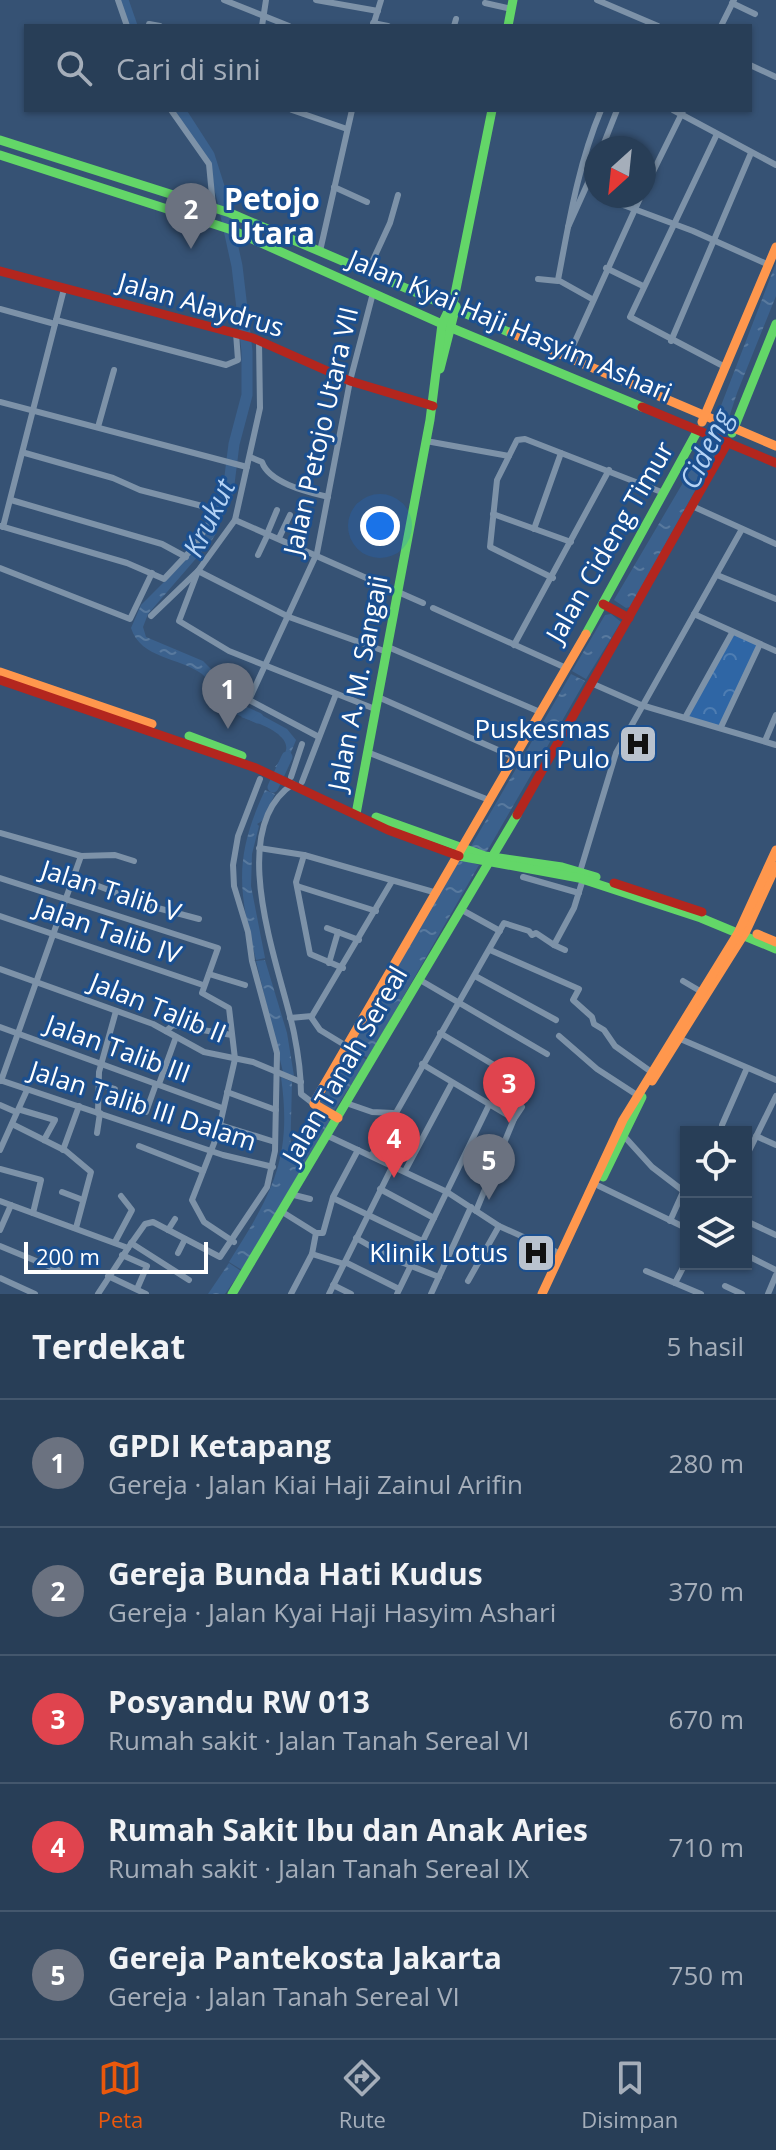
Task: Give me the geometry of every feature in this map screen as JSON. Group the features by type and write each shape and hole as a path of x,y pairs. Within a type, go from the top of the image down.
{"main road":[{"path":"508,24 512,4"},
{"path":"452,310 492,112"},
{"name":"Jalan Kyai Haji Hasyim Ashari","path":"0,140 221,209 776,446"},
{"name":"Jalan Kyai Haji Hasyim Ashari","path":"0,155 228,228 448,326 776,463"},
{"name":"Jalan Cideng Timur","path":"316,1106 564,667 606,606 664,493 701,431 776,247"},
{"name":"Jalan Alaydrus","path":"0,271 256,339 350,381 433,406"},
{"name":"Jalan A. M. Sangaji","path":"357,812 452,310"},
{"name":"Jalan Tanah Sereal","path":"232,1294 284,1213 336,1117 462,910 486,860 627,617 695,508 733,428 776,324"},
{"path":"606,606 627,617"},
{"path":"0,672 19,683 265,773 292,780 357,812 461,852 527,875 581,876"},
{"path":"0,680 19,683"},
{"path":"675,1037 700,991 742,932 776,850"},
{"path":"486,860 581,876 702,915 776,949"},
{"path":"545,1294 599,1186 605,1165 665,1053 742,932 776,866"},
{"path":"742,932 776,942"},
{"path":"564,1255 637,1095 650,1071 665,1053"},
{"path":"316,1106 336,1117"}],"street":[{"path":"118,0 126,24"},
{"path":"224,0 284,24"},
{"path":"262,24 266,0"},
{"path":"316,0 378,11"},
{"path":"373,24 381,0"},
{"path":"597,0 653,24"},
{"path":"722,24 732,1 755,14"},
{"path":"485,3 512,4"},
{"path":"752,66 776,77"},
{"path":"172,112 209,164 221,209"},
{"path":"298,112 347,129"},
{"path":"320,252 351,112"},
{"path":"558,281 566,231 585,153 600,112"},
{"path":"607,136 616,112"},
{"path":"656,165 682,112 776,165"},
{"path":"717,134 671,224 631,318 725,367"},
{"path":"671,341 751,153"},
{"path":"334,187 367,202"},
{"path":"367,273 398,195"},
{"path":"566,231 584,197"},
{"path":"629,208 769,265"},
{"path":"567,359 634,210"},
{"path":"606,268 643,286"},
{"path":"538,279 558,281 592,299"},
{"path":"25,453 113,478 140,490 206,507 215,513 186,557 164,579 2,526 25,453 64,289"},
{"name":"Jalan Petojo Utara VII","path":"319,737 249,702 317,553 350,381 373,293"},
{"path":"0,309 226,365 238,360 237,334"},
{"path":"151,616 198,571 235,520 244,466 250,457 260,408 256,339"},
{"path":"98,427 114,370"},
{"path":"0,402 244,466"},
{"path":"553,578 492,550 497,480 520,439 664,493"},
{"path":"426,441 509,456"},
{"path":"534,529 561,453"},
{"path":"250,457 262,462 265,469 288,483 328,497"},
{"path":"514,645 609,470"},
{"path":"11,500 162,544 186,557"},
{"path":"695,508 776,544"},
{"path":"258,555 277,510"},
{"path":"493,514 571,542"},
{"path":"279,538 290,515"},
{"path":"235,520 317,553 423,603"},
{"path":"554,945 579,893 581,876 616,753 742,529"},
{"path":"0,568 124,617 133,617 152,573"},
{"path":"198,571 289,617 387,650 540,712"},
{"path":"198,571 179,621 213,644 375,709"},
{"path":"717,575 776,599"},
{"path":"433,608 564,667"},
{"path":"694,614 776,651"},
{"path":"686,716 732,633"},
{"path":"721,727 760,644"},
{"path":"591,683 641,705 776,745"},
{"path":"316,1106 303,1097 297,1081 290,1018 261,901 259,848 278,798 319,737 336,694"},
{"path":"378,697 514,757"},
{"path":"765,741 776,715"},
{"path":"292,780 302,744"},
{"path":"367,752 489,800"},
{"path":"98,1294 122,1255 148,1222 217,1257 224,1255 267,1187 273,1167 280,1074 272,1030 234,886 238,836 265,773"},
{"path":"0,833 81,856 115,855 134,861"},
{"path":"259,848 304,855 437,893"},
{"path":"304,855 297,886 310,954 343,968"},
{"path":"1,1081 81,856"},
{"path":"527,875 579,893"},
{"path":"75,877 150,906 199,919"},
{"name":"Jalan Talib V","path":"0,878 210,944 219,950 209,974"},
{"path":"311,1017 343,968 392,881"},
{"path":"297,886 376,911"},
{"path":"462,910 500,931"},
{"name":"Jalan Talib IV","path":"0,916 203,985"},
{"path":"372,1155 393,1113 500,931 508,923 565,950"},
{"path":"327,928 359,940"},
{"path":"329,963 338,932"},
{"path":"490,950 579,989 573,1000 592,1017 594,1024 604,1030 615,1046 650,1071"},
{"name":"Jalan Talib II","path":"0,969 166,1031 204,1052 253,1062 297,1081"},
{"path":"234,1242 204,1222 192,1205 220,1125 235,1059 226,1005 204,997 203,985 209,974 245,985"},
{"path":"475,976 556,1020"},
{"path":"420,980 547,1054"},
{"path":"683,981 700,991"},
{"path":"97,1133 99,1084 116,1011"},
{"path":"290,1018 311,1017"},
{"path":"311,1017 320,1030 348,1047"},
{"path":"166,1031 176,1025 232,1035"},
{"name":"Jalan Talib III","path":"0,1027 222,1108"},
{"path":"440,1033 521,1081"},
{"path":"559,1036 597,1069 637,1095"},
{"path":"99,1084 115,1089 113,1102 146,1112 176,1037"},
{"path":"675,1037 776,1080"},
{"path":"422,1064 514,1119"},
{"path":"722,1125 747,1068"},
{"name":"Jalan Talib III Dalam","path":"1,1081 211,1151 273,1167"},
{"path":"405,1171 452,1083"},
{"path":"0,1150 2,1137 19,1111 27,1090"},
{"path":"227,1092 276,1110"},
{"path":"752,1144 776,1096"},
{"path":"346,1103 372,1112 393,1113"},
{"path":"0,1105 55,1120 44,1140"},
{"path":"312,1254 344,1263 398,1291 489,1105"},
{"path":"63,1150 79,1106"},
{"path":"434,1293 522,1107"},
{"path":"142,1129 148,1113"},
{"path":"12,1124 63,1150 91,1172 76,1228"},
{"path":"220,1125 275,1142"},
{"path":"174,1138 179,1127"},
{"path":"623,1135 637,1153 680,1188"},
{"path":"328,1136 447,1192 499,1226 564,1255"},
{"path":"756,1136 776,1145"},
{"path":"139,1146 203,1171"},
{"path":"284,1213 316,1233 323,1233 333,1198 358,1150"},
{"path":"329,1294 393,1165"},
{"path":"0,1169 41,1180 33,1213"},
{"path":"599,1186 680,1225"},
{"path":"380,1189 434,1218"},
{"path":"62,1192 83,1200"},
{"path":"294,1195 310,1199"},
{"path":"115,1242 132,1210 121,1196"},
{"path":"333,1198 422,1241"},
{"path":"670,1221 682,1198"},
{"path":"0,1201 130,1245 189,1280"},
{"path":"0,1230 11,1205"},
{"path":"168,1230 175,1219"},
{"path":"752,1224 776,1235"},
{"path":"468,1281 499,1226"},
{"path":"291,1294 312,1254 316,1233"},
{"path":"356,1238 439,1277"},
{"path":"178,1253 185,1239"},
{"path":"0,1246 58,1270"},
{"path":"122,1255 147,1266 137,1289"},
{"path":"752,1258 776,1272 768,1294"},
{"path":"675,1283 682,1270"},
{"path":"646,1271 701,1294"},
{"path":"108,1276 146,1294"},
{"path":"0,1278 35,1294"},
{"path":"333,1285 351,1294"},
{"path":"725,1286 742,1294"}],"green space":[{"path":"732,633 760,644 721,727 686,716"}],"water":[{"name":"Cideng","path":"776,263 776,296 737,393 719,448 630,607 626,608 614,600 707,442"},
{"path":"209,525 217,532 212,540 148,614 143,627 146,637 203,661 223,681 232,698 226,703 202,674 152,652 136,638 131,628 141,605 166,580"},
{"path":"611,614 621,622 586,679 572,671 605,615"},
{"path":"571,674 585,681 486,853 470,848"},
{"path":"252,710 287,729 296,740 284,770 275,767 283,757 286,744 277,733 241,717"},
{"path":"265,790 275,794 262,821 257,824 252,854 251,886 265,958 256,960 245,913 242,874 248,835"},
{"path":"459,859 479,865 368,1058 351,1048"},
{"path":"265,960 287,1033 294,1076 283,1072 256,961"},
{"path":"350,1050 367,1060 334,1111 320,1102"},
{"path":"281,1077 292,1082 290,1161 317,1111 330,1121 242,1270 229,1262 267,1196 281,1154 284,1106"},
{"path":"229,1263 241,1271 225,1294 208,1294"}],"waterway":[{"name":"Krukut","path":"123,0 131,24"},
{"name":"Krukut","path":"181,112 209,155 221,193 237,266 247,351 247,395 234,444 228,492 206,537"},
{"name":"Krukut","path":"223,690 238,709 258,718"},
{"name":"Krukut","path":"273,787 287,757"}],"traffic: fast":[{"path":"508,24 513,0"},
{"path":"356,814 430,420 442,324 454,299 492,112"},
{"path":"0,140 230,213 511,333"},
{"path":"0,155 232,230 442,324 642,407"},
{"path":"440,369 456,306"},
{"path":"732,433 776,324"},
{"path":"586,634 698,430"},
{"path":"189,736 242,756"},
{"path":"232,1294 517,815"},
{"path":"376,817 485,856 562,867 596,877"},
{"path":"459,856 579,878 701,918 776,949"},
{"path":"603,1177 642,1097"}],"traffic: slow":[{"path":"702,422 776,247"},
{"path":"511,333 776,446"},
{"path":"338,1118 314,1104 316,1099 586,634"},
{"path":"0,672 152,724"},
{"path":"542,1294 623,1120 738,933 776,850"},
{"path":"652,1081 746,931 776,866"},
{"path":"757,934 776,942"}],"traffic: jam":[{"path":"0,271 253,338 350,381 433,406"},
{"path":"642,407 776,463"},
{"path":"517,815 728,442"},
{"path":"603,604 629,618"},
{"path":"0,680 256,768 388,830 459,856"},
{"path":"614,883 702,912"}],"place":[{"name":"Gereja Bunda Hati Kudus","path":"191,249"},
{"name":"GPDI Ketapang","path":"228,729"},
{"name":"Puskesmas Duri Pulo","path":"638,744"},
{"name":"Posyandu RW 013","path":"509,1123"},
{"name":"Rumah Sakit Ibu dan Anak Aries","path":"394,1178"},
{"name":"Gereja Pantekosta Jakarta","path":"489,1200"},
{"name":"Klinik Lotus","path":"536,1253"}],"district":[{"name":"Petojo Utara","path":"272,217"}]}
